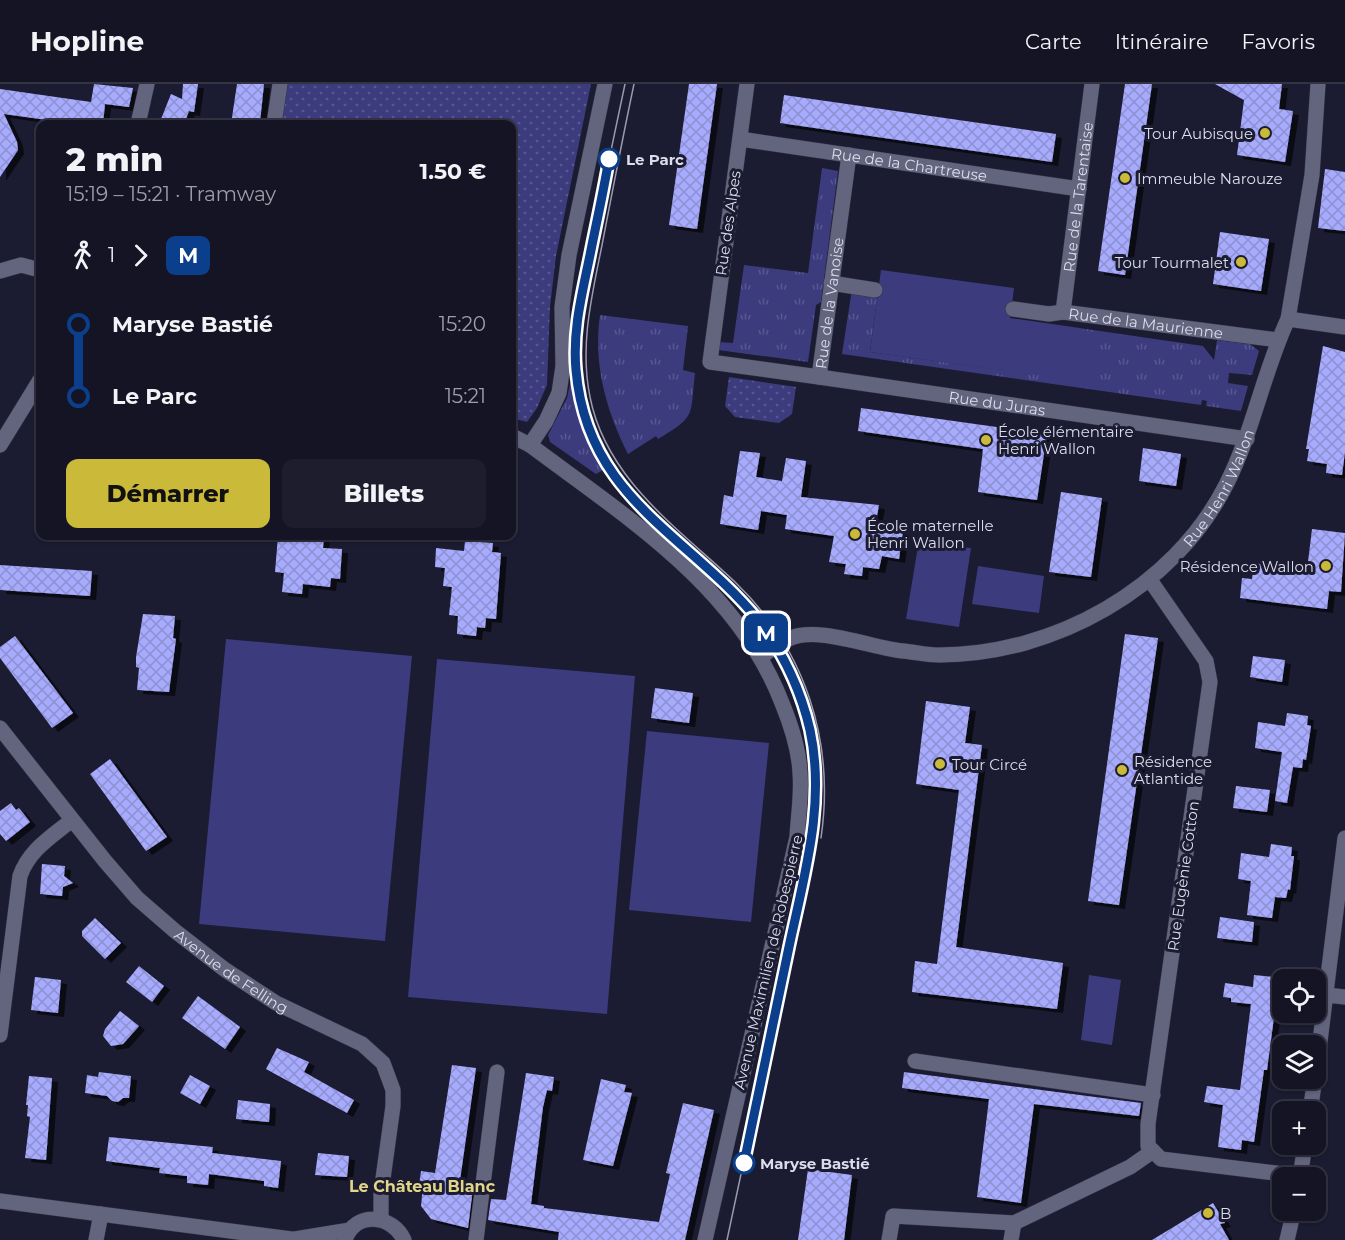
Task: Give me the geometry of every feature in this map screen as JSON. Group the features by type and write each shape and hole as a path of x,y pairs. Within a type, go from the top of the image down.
{"street":[{"path":"139,120 147,84"},
{"path":"275,120 280,84"},
{"path":"530,446 546,421 559,393 563,366 562,307 569,255 605,84"},
{"name":"Rue des Alpes","path":"710,362 747,84"},
{"name":"Rue de la Tarentaise","path":"1063,312 1092,84"},
{"name":"Rue Henri Wallon","path":"761,657 793,637 812,633 882,649 939,655 1001,649 1058,631 1114,604 1150,580 1205,520 1225,488 1247,439 1278,340 1288,319 1312,175 1318,84"},
{"name":"Rue de la Chartreuse","path":"740,139 1078,189"},
{"name":"Rue de la Vanoise","path":"710,362 819,377 849,155"},
{"path":"0,271 21,265 36,269"},
{"path":"831,283 875,290"},
{"name":"Rue de la Maurienne","path":"1013,309 1049,314 1063,312 1278,340"},
{"path":"1288,319 1345,327"},
{"name":"Rue du Juras","path":"819,377 1247,439"},
{"path":"0,445 36,386"},
{"name":"Avenue Maximilien de Robespierre","path":"516,438 530,446 639,526 703,583 745,633 771,673 792,727 801,773 797,837 705,1240"},
{"name":"Rue Eugènie Cotton","path":"1150,580 1206,661 1210,682 1153,1095 1148,1146 1153,1151"},
{"name":"Avenue de Felling","path":"0,728 137,898 216,963 276,1003 362,1044 383,1063 393,1090 393,1106 381,1193 381,1219"},
{"path":"0,1035 20,876 24,863 38,847 72,820"},
{"path":"1321,1035 1345,838"},
{"path":"1327,995 1345,997"},
{"path":"915,1061 1153,1095"},
{"path":"476,1240 497,1072"},
{"path":"889,1240 893,1216 1014,1223 1130,1167 1153,1151 1161,1159 1272,1173"},
{"path":"0,1201 297,1239 348,1235 361,1221 381,1219 396,1227 404,1240"},
{"path":"96,1240 101,1214"},
{"path":"1287,1240 1291,1221"},
{"path":"1011,1240 1014,1223"}],"green space":[{"path":"286,84 591,84 556,256 550,307 547,385 537,408 527,422 516,419 516,120 282,120"},
{"path":"822,168 838,171 821,302 816,305 808,362 718,350 719,342 733,343 744,265 808,273"},
{"path":"881,270 1014,288 1010,320 1100,333 1093,383 870,352"},
{"path":"852,289 878,292 870,352 1003,370 1010,318 1203,346 1214,360 1217,340 1250,344 1259,351 1252,375 1229,373 1228,383 1248,386 1241,411 1206,406 1207,401 1202,400 1201,405 842,354"},
{"path":"600,315 688,326 683,370 695,373 689,414 680,425 671,431 658,439 656,436 628,454 613,421 603,386 598,351"},
{"path":"572,376 587,432 605,469 596,474 550,442 548,435 567,398"},
{"path":"729,377 796,387 792,414 779,423 735,417 725,406"},
{"path":"919,540 971,548 959,627 906,619"},
{"path":"978,566 1044,576 1039,613 972,604"},
{"path":"226,639 412,656 385,941 199,924"},
{"path":"437,659 635,676 607,1014 408,997"},
{"path":"647,731 769,743 751,922 629,910"},
{"path":"1089,975 1121,980 1112,1045 1081,1040"}],"building":[{"path":"94,84 133,88 129,107 105,104 103,120 47,120 4,114 17,142 18,150 0,177 0,89 91,102"},
{"path":"183,84 198,84 194,112 189,111 186,120 161,120 171,94 182,99"},
{"path":"237,84 264,84 260,120 232,120"},
{"path":"689,84 717,84 697,229 669,225"},
{"name":"Immeuble Narouze","path":"1125,84 1152,84 1125,275 1098,271"},
{"name":"Tour Aubisque","path":"1215,84 1282,84 1279,109 1293,111 1285,162 1237,155 1244,100"},
{"path":"784,95 1056,134 1052,162 780,123"},
{"path":"1325,169 1345,172 1345,231 1318,228"},
{"name":"Tour Tourmalet","path":"1220,232 1269,239 1261,291 1213,284"},
{"path":"1323,346 1345,352 1345,452 1342,475 1326,473 1327,464 1307,461 1309,449 1306,449"},
{"path":"861,408 1047,434 1037,500 978,492 983,449 858,431"},
{"path":"1143,448 1181,454 1176,486 1139,481"},
{"path":"740,451 760,453 756,477 782,481 786,458 806,461 801,497 879,505 875,527 903,531 899,559 882,556 879,569 863,567 862,576 844,574 846,564 829,562 834,536 785,529 787,515 761,511 758,530 720,524 724,495 733,497"},
{"path":"1061,492 1102,498 1091,577 1049,572"},
{"name":"Résidence Wallon","path":"1312,529 1345,533 1341,592 1329,591 1327,609 1240,598 1242,578 1252,579 1254,563 1307,570"},
{"path":"278,540 324,540 323,548 342,549 340,579 331,578 330,587 303,584 302,594 282,592 284,573 275,572"},
{"path":"465,541 493,543 492,552 501,553 496,619 486,618 485,628 477,627 476,636 457,634 458,616 449,615 452,587 443,586 445,568 435,567 436,548 464,551"},
{"path":"0,565 92,571 90,596 0,590"},
{"path":"143,614 175,616 173,638 176,639 169,692 137,690 139,668 136,667 136,657"},
{"name":"Résidence Atlantide","path":"1125,634 1158,638 1119,905 1088,901"},
{"path":"15,636 73,713 52,728 0,658 0,647"},
{"path":"1253,656 1285,660 1282,682 1250,677"},
{"path":"655,688 693,693 689,723 651,718"},
{"path":"926,701 970,707 965,743 982,745 956,947 1063,963 1057,1009 912,992 915,961 937,964 959,790 916,784"},
{"path":"1287,713 1308,716 1307,725 1311,726 1306,760 1303,759 1302,768 1293,767 1287,803 1275,801 1282,752 1255,748 1258,722 1285,726"},
{"path":"110,759 167,837 146,851 90,774"},
{"path":"1236,786 1270,790 1267,812 1233,808"},
{"path":"11,803 16,810 19,808 30,822 6,841 0,834 0,811"},
{"path":"1271,844 1292,847 1291,856 1294,856 1290,890 1288,889 1286,898 1275,897 1272,918 1247,915 1251,881 1238,879 1241,853 1269,857"},
{"path":"42,864 65,866 64,876 73,883 63,887 62,896 40,894"},
{"path":"1220,917 1254,922 1252,942 1217,938"},
{"path":"95,918 121,943 105,959 82,936 82,931"},
{"path":"139,966 164,986 152,1002 126,982"},
{"path":"1254,975 1272,977 1273,1023 1254,1142 1242,1140 1241,1150 1218,1147 1223,1105 1204,1102 1207,1086 1240,1090 1251,1004 1231,1002 1231,998 1223,997 1225,983 1253,987"},
{"path":"35,977 61,980 58,1013 31,1010"},
{"path":"198,996 240,1027 225,1049 182,1018"},
{"path":"120,1011 139,1026 123,1044 111,1046 103,1036 105,1029"},
{"path":"277,1048 309,1062 304,1072 354,1100 347,1113 266,1069"},
{"path":"452,1065 476,1068 459,1187 473,1188 468,1228 431,1219 421,1206 423,1185 419,1185 421,1171 435,1173"},
{"path":"99,1072 131,1076 129,1098 123,1098 118,1102 112,1101 107,1096 85,1093 87,1075 98,1077"},
{"path":"904,1072 1141,1103 1139,1116 1034,1104 1021,1203 977,1197 989,1099 902,1088"},
{"path":"526,1073 554,1077 552,1091 547,1090 543,1107 531,1204 544,1206 544,1208 659,1222 670,1174 666,1173 683,1103 714,1110 685,1240 558,1240 559,1232 488,1220 491,1199 506,1200"},
{"path":"190,1075 210,1086 200,1104 180,1093"},
{"path":"29,1076 52,1078 46,1160 25,1158 30,1117 27,1116 28,1105 26,1105"},
{"path":"601,1079 626,1085 624,1092 632,1093 613,1166 583,1160"},
{"path":"238,1100 270,1104 269,1122 236,1119"},
{"path":"109,1137 213,1147 212,1153 281,1161 278,1188 264,1186 264,1181 209,1174 208,1185 187,1183 187,1176 159,1173 160,1168 106,1161"},
{"path":"318,1153 349,1156 347,1177 315,1175"},
{"path":"808,1169 852,1175 844,1240 798,1240"},
{"name":"B","path":"1213,1203 1225,1223 1220,1224 1229,1240 1152,1240"}],"tram line":[{"path":"625,84 578,320 577,380 587,422 606,462 631,497 661,529 741,602 777,650 802,706 813,766 814,796 808,859 727,1240"},
{"path":"634,84 589,318 586,357 590,397 598,426 611,453 628,477 647,500 735,582 760,609 780,637 797,668 810,700 819,733 824,802 821,838"},
{"name":"M","path":"609,159 575,336 580,400 590,432 602,458 624,490 651,520 720,581 759,622 786,665 797,689 809,729 814,757 816,800 813,831 744,1163"}],"place":[{"name":"Tour Aubisque","path":"1265,133"},
{"name":"Le Parc","path":"609,159"},
{"name":"Immeuble Narouze","path":"1125,178"},
{"name":"Tour Tourmalet","path":"1241,262"},
{"name":"École élémentaire Henri Wallon","path":"986,440"},
{"name":"École maternelle Henri Wallon","path":"855,534"},
{"name":"Résidence Wallon","path":"1326,566"},
{"name":"Tour Circé","path":"940,764"},
{"name":"Résidence Atlantide","path":"1122,770"},
{"name":"Maryse Bastié","path":"744,1163"},
{"name":"B","path":"1208,1213"}],"district":[{"name":"Le Château Blanc","path":"422,1186"}]}
